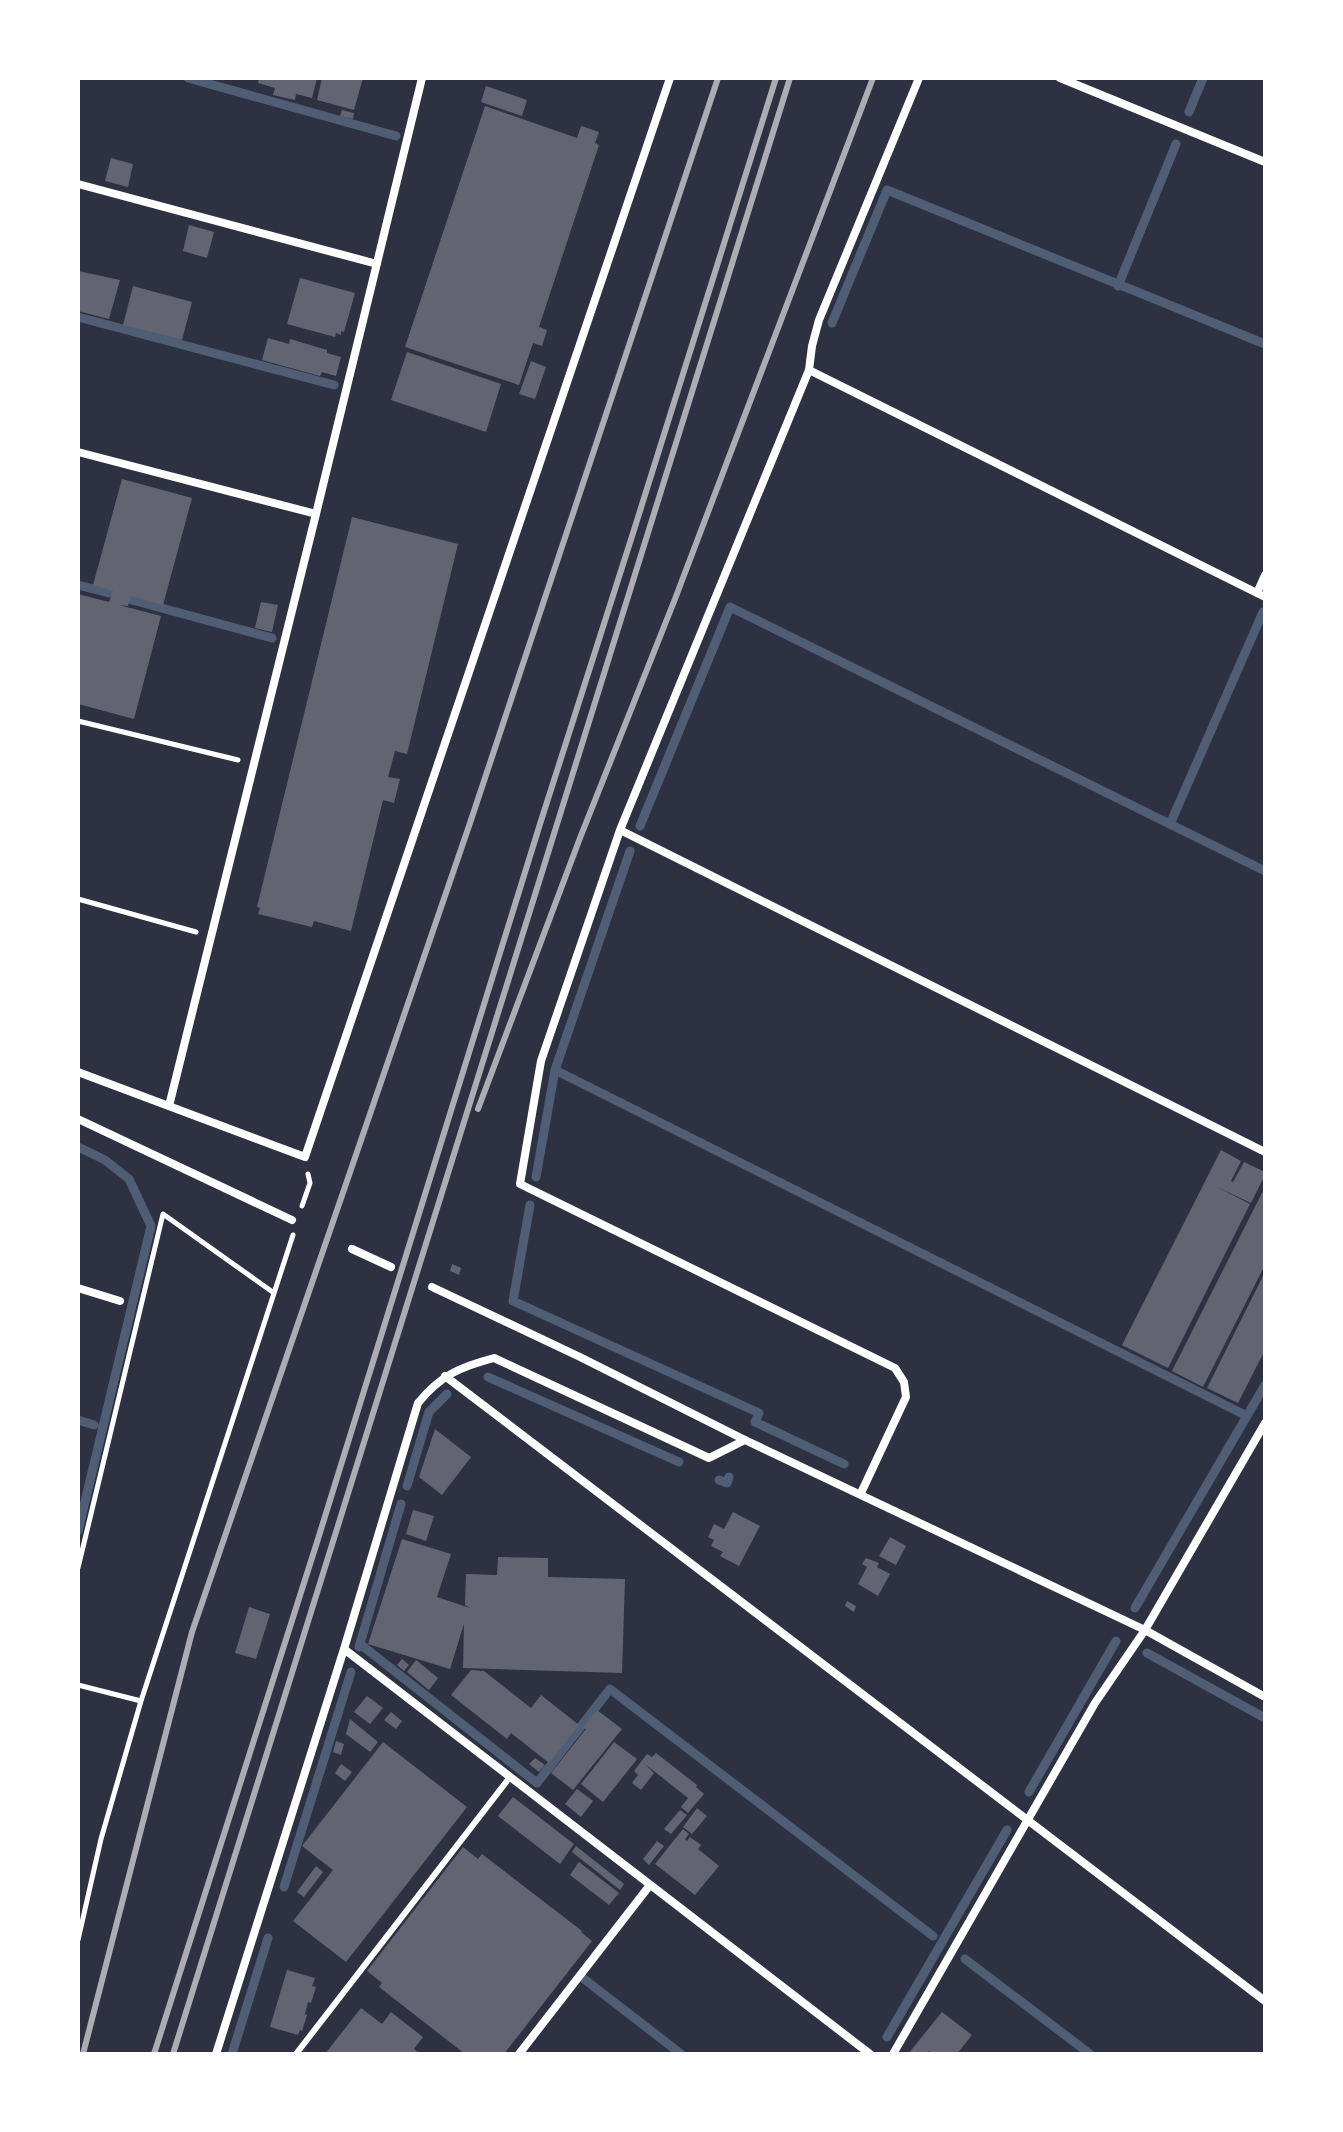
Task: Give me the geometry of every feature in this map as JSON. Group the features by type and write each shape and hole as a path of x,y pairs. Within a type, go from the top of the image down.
{"street":[{"path":"169,1106 422,78"},
{"path":"861,1493 906,1397 904,1382 895,1368 520,1184 541,1061 620,830 809,370 819,320 919,78"},
{"path":"1060,78 1265,162"},
{"path":"78,1072 305,1157 667,79"},
{"path":"78,184 377,264"},
{"path":"809,370 1261,595 1265,575"},
{"path":"78,452 316,514"},
{"path":"620,830 1265,1152"},
{"path":"78,1119 292,1220"},
{"path":"352,1249 391,1267"},
{"path":"432,1287 1145,1630 1265,1697"},
{"path":"78,1288 120,1301"},
{"path":"216,2054 418,1403 432,1386 467,1365 494,1358 709,1458 745,1440"},
{"path":"445,1376 1265,2001"},
{"path":"893,2054 1095,1703 1145,1630 1265,1423"},
{"path":"344,1649 870,2054"},
{"path":"519,2054 650,1885"}],"lane":[{"path":"296,2054 510,1777"}],"path":[{"path":"78,721 255,763"},
{"path":"78,899 212,936"},
{"path":"78,1568 163,1214 274,1293 141,1701 101,1839 78,1940"},
{"path":"78,1685 141,1701"}],"building":[{"path":"259,78 317,78 312,98 296,94 295,100 273,95 275,88 258,83"},
{"path":"322,78 363,78 354,110 317,100"},
{"path":"486,86 527,100 522,116 481,102"},
{"path":"485,106 577,138 581,126 599,132 595,143 599,145 539,327 547,330 542,346 533,343 519,385 405,347"},
{"path":"342,110 354,113 353,119 340,116"},
{"path":"111,158 133,164 128,187 105,181"},
{"path":"189,225 214,232 207,258 183,251"},
{"path":"78,271 120,280 109,319 78,311"},
{"path":"300,278 355,293 341,335 336,333 335,337 287,324"},
{"path":"133,286 192,302 182,340 123,325"},
{"path":"268,338 289,344 290,339 341,357 336,376 322,372 320,376 262,360"},
{"path":"407,352 501,384 486,432 391,400"},
{"path":"531,361 546,367 535,399 519,394"},
{"path":"122,479 192,498 163,605 131,596 128,606 119,605 161,616 134,719 78,704 78,594 109,602 113,591 93,585"},
{"path":"352,517 458,544 407,754 395,751 388,777 400,779 394,803 383,800 351,931 314,921 312,927 258,914 260,908 257,907"},
{"path":"261,602 278,605 272,632 255,628"},
{"path":"1221,1150 1241,1161 1231,1181 1244,1162 1265,1172 1265,1175 1251,1203 1217,1187 1250,1204 1168,1368 1122,1345"},
{"path":"1265,1187 1265,1265 1203,1387 1172,1371"},
{"path":"452,1264 461,1268 459,1275 450,1271"},
{"path":"1265,1272 1265,1350 1238,1403 1207,1388"},
{"path":"435,1429 471,1457 442,1495 419,1477"},
{"path":"413,1510 434,1516 426,1541 406,1534"},
{"path":"733,1512 760,1526 739,1566 720,1556 723,1552 711,1546 714,1540 708,1537 714,1524 724,1529"},
{"path":"890,1537 906,1546 896,1565 879,1556"},
{"path":"402,1539 451,1554 437,1597 470,1608 465,1605 466,1574 497,1575 498,1557 548,1558 548,1577 625,1579 622,1673 463,1668 464,1624 450,1669 368,1644"},
{"path":"866,1558 879,1563 877,1567 890,1574 878,1596 858,1584 867,1567 862,1564"},
{"path":"847,1601 856,1606 854,1612 845,1606"},
{"path":"249,1607 270,1614 256,1659 235,1653"},
{"path":"402,1659 409,1665 404,1671 397,1665"},
{"path":"416,1660 438,1678 429,1690 407,1672"},
{"path":"471,1670 484,1671 531,1708 541,1695 579,1725 549,1763 511,1733 507,1739 451,1695"},
{"path":"367,1696 383,1708 370,1724 354,1712"},
{"path":"597,1710 622,1729 573,1790 551,1773"},
{"path":"391,1712 402,1721 396,1729 384,1720"},
{"path":"350,1719 378,1742 370,1752 346,1734"},
{"path":"336,1741 344,1744 341,1755 333,1752"},
{"path":"383,1742 467,1807 346,1962 293,1921 333,1870 302,1846"},
{"path":"614,1742 637,1759 603,1802 581,1784"},
{"path":"656,1753 704,1794 688,1813 681,1807 688,1798 645,1764 654,1773 641,1790 632,1783 638,1775 634,1771 647,1754 652,1757"},
{"path":"535,1758 545,1765 539,1772 529,1764"},
{"path":"341,1764 352,1772 345,1781 335,1773"},
{"path":"577,1789 593,1801 581,1817 565,1804"},
{"path":"513,1797 574,1844 560,1864 498,1816"},
{"path":"697,1808 707,1816 692,1834 683,1827"},
{"path":"680,1810 687,1815 671,1834 664,1829"},
{"path":"683,1829 689,1834 685,1839 687,1841 690,1837 701,1845 698,1849 719,1866 695,1895 655,1864"},
{"path":"657,1841 664,1846 649,1865 643,1859"},
{"path":"576,1846 624,1884 620,1890 572,1852"},
{"path":"463,1847 478,1859 482,1854 592,1941 504,2054 465,2054 379,1987 382,1983 367,1971"},
{"path":"579,1862 619,1893 609,1905 570,1875"},
{"path":"316,1866 323,1872 304,1897 297,1892"},
{"path":"287,1970 315,1978 312,1986 316,1987 298,2035 270,2027"},
{"path":"361,2008 382,2024 391,2012 423,2037 414,2049 420,2054 325,2054"},
{"path":"942,2012 972,2035 957,2054 932,2054 929,2051 927,2054 908,2054"}],"waterway":[{"path":"188,78 396,136"},
{"path":"1189,112 1203,78"},
{"path":"1118,286 1176,144"},
{"path":"832,323 887,190 1265,344"},
{"path":"78,317 334,385"},
{"path":"78,585 109,593"},
{"path":"132,600 272,638"},
{"path":"640,826 730,607 1265,871"},
{"path":"1170,824 1263,612"},
{"path":"536,1177 555,1070 630,851"},
{"path":"555,1070 1247,1416"},
{"path":"78,1147 105,1160 129,1179 151,1226 78,1531"},
{"path":"530,1205 513,1301 759,1413 755,1422 844,1464"},
{"path":"488,1377 679,1462"},
{"path":"1135,1608 1265,1385"},
{"path":"407,1486 429,1412 447,1394"},
{"path":"78,1420 94,1425"},
{"path":"719,1480 727,1483 729,1477"},
{"path":"359,1647 401,1504"},
{"path":"1029,1792 1116,1641"},
{"path":"360,1644 537,1783 610,1689 933,1936"},
{"path":"1147,1653 1265,1718"},
{"path":"284,1887 351,1672"},
{"path":"887,2037 1007,1830"},
{"path":"232,2054 268,1938"},
{"path":"965,1959 1090,2054"},
{"path":"584,1979 681,2054"}],"railway":[{"path":"83,2054 192,1632 469,826 718,78"},
{"path":"154,2054 776,78"},
{"path":"173,2054 790,78"},
{"path":"478,1109 873,78"}]}
